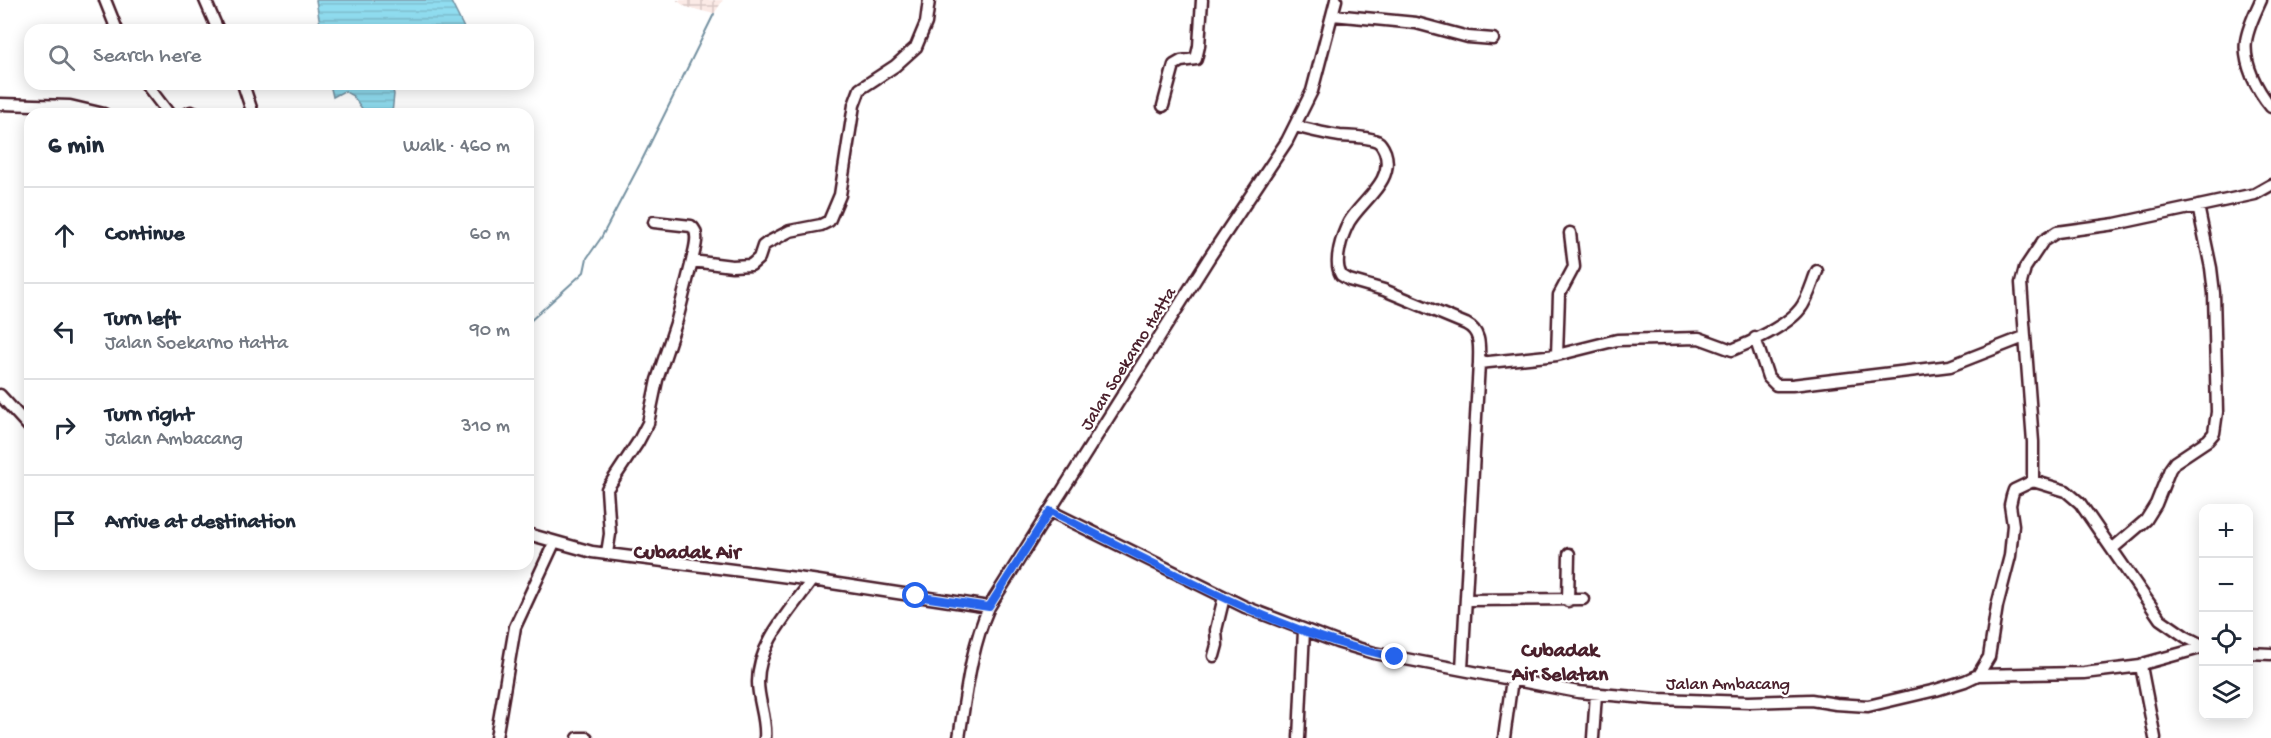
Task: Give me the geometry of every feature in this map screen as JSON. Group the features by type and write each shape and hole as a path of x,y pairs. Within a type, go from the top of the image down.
{"street":[{"path":"105,0 115,24"},
{"path":"205,0 215,24"},
{"path":"692,261 732,266 751,265 759,258 763,246 767,243 790,231 821,225 829,221 840,195 854,105 860,89 895,66 916,47 926,23 929,0"},
{"path":"1163,106 1174,65 1181,61 1196,59 1202,0"},
{"name":"Jalan Soekarno Hatta","path":"959,738 972,663 980,629 989,607 1295,126 1312,90 1336,0"},
{"path":"2261,0 2250,27 2246,50 2253,77 2271,107"},
{"path":"1333,15 1416,23 1468,37 1493,39"},
{"path":"151,90 165,108"},
{"path":"245,90 252,108"},
{"path":"0,104 78,108"},
{"path":"1295,126 1330,135 1368,139 1378,142 1384,148 1386,167 1381,182 1348,224 1342,241 1337,270 1341,275 1349,280 1384,290 1472,327 1478,335 1479,363 1462,669"},
{"path":"2033,481 2033,442 2020,292 2022,275 2043,241 2057,232 2115,224 2255,194 2271,185"},
{"path":"2112,549 2146,520 2175,462 2208,440 2214,433 2217,412 2214,293 2198,206"},
{"path":"608,554 610,534 607,489 648,423 657,380 677,320 697,234 691,226 654,222"},
{"path":"1557,355 1559,295 1574,267 1570,233"},
{"path":"1479,363 1557,355 1617,340 1694,338 1731,350 1784,323 1798,312 1817,271"},
{"path":"1755,338 1768,377 1776,385 1782,385 1950,366 2025,338"},
{"path":"0,395 24,421"},
{"path":"1978,675 1989,657 1997,606 2010,556 2013,525 2010,505 2012,496 2014,490 2033,481 2058,487 2072,496 2090,516 2160,618 2199,643"},
{"name":"Jalan Ambacang","path":"1050,511 1224,597 1304,630 1374,653 1531,684 1596,694 1749,702 1811,700 1868,706 1936,690 1978,675 2084,673 2141,666 2199,647"},
{"path":"534,536 554,543 608,554 812,580 989,607"},
{"path":"496,738 515,627 554,543"},
{"path":"1568,601 1569,554"},
{"path":"765,738 765,722 758,685 762,656 771,638 812,580"},
{"path":"1214,656 1217,645 1216,630 1224,597"},
{"path":"1467,600 1568,601 1583,599"},
{"path":"1299,738 1304,630"},
{"path":"2253,653 2271,654"},
{"path":"2141,666 2155,738"},
{"path":"1504,738 1512,679"},
{"path":"1593,738 1596,694"},
{"path":"578,738 587,738"}],"shaded area":[{"path":"676,0 723,0 714,14 686,7"}],"water":[{"path":"316,0 450,0 462,24 320,24"},
{"path":"331,90 393,90 394,94 393,108 362,108 353,96 344,91 333,97"}],"waterway":[{"path":"534,318 584,272 587,258 601,238 640,164 714,14"}],"district":[{"name":"Cubadak Air","path":"687,551"},
{"name":"Cubadak Air Selatan","path":"1560,661"}],"route":[{"path":"916,596 989,607 1050,511 1245,607 1337,642 1395,657"}]}
